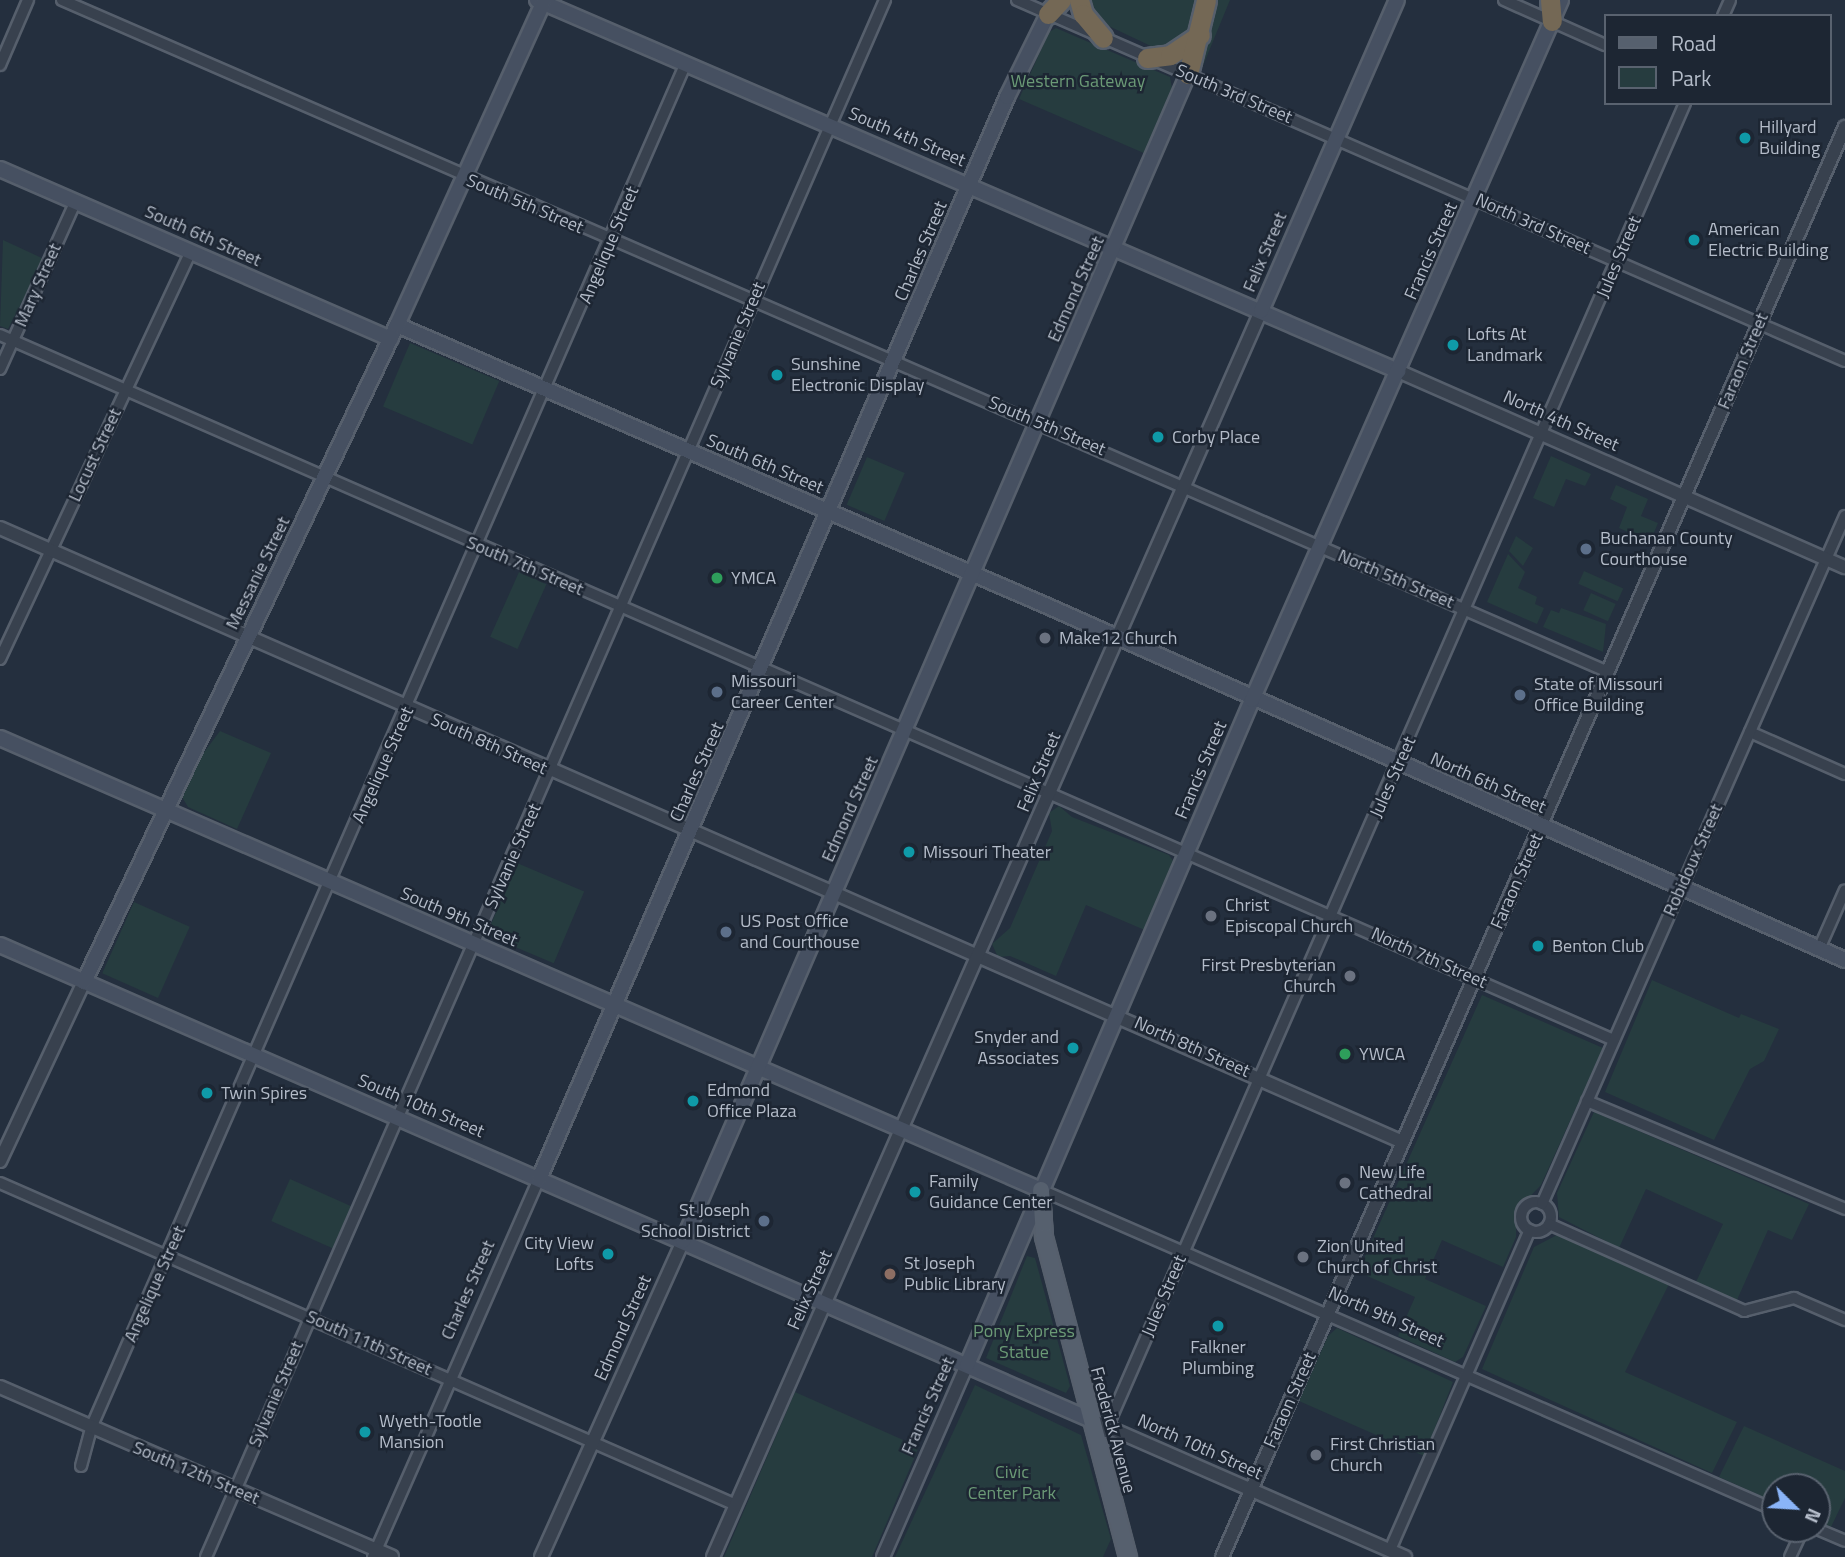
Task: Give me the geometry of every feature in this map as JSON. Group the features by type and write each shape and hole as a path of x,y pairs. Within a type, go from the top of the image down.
{"highway":[{"path":"1079,0 1083,14 1103,38"},
{"path":"1188,74 1200,35 1206,0"},
{"path":"1550,0 1552,21"},
{"path":"1147,58 1170,55 1200,35"}],"main road":[{"name":"Felix Street","path":"1261,311 1396,0"},
{"name":"Francis Street","path":"967,1366 1252,700 1561,0"},
{"name":"Messanie Street","path":"84,982 391,339 465,178 541,1"},
{"name":"South 4th Street","path":"541,1 1261,311"},
{"name":"Charles Street","path":"539,1179 763,668 970,184 1053,5"},
{"name":"Edmond Street","path":"683,1241 1116,247 1188,74"},
{"name":"South 6th Street","path":"0,169 391,339"},
{"name":"North 4th Street","path":"1261,311 1398,370"},
{"name":"South 6th Street","path":"397,325 545,392 974,574 1117,639"},
{"name":"North 6th Street","path":"1117,639 1845,960"},
{"name":"South 9th Street","path":"0,738 332,884 904,1128"},
{"name":"South 10th Street","path":"0,945 825,1304"},
{"name":"North 9th Street","path":"904,1128 1041,1190"},
{"name":"Frederick Avenue","path":"1041,1190 1044,1237 1089,1419 1128,1557"},
{"name":"North 10th Street","path":"825,1304 1089,1419"}],"street":[{"path":"0,65 28,0"},
{"name":"South 5th Street","path":"62,0 465,178 1184,485"},
{"name":"Sylvanie Street","path":"206,1557 886,0"},
{"name":"South 3rd Street","path":"1017,0 1053,5 1103,38 1336,137"},
{"path":"1504,0 1604,44"},
{"name":"Angelique Street","path":"80,1466 92,1428 332,884 687,63"},
{"name":"Jules Street","path":"1098,1449 1684,105"},
{"name":"Faraon Street","path":"1222,1557 1684,496 1841,146 1845,127"},
{"name":"North 3rd Street","path":"1336,137 1845,361"},
{"name":"Mary Street","path":"0,369 76,201"},
{"name":"Locust Street","path":"0,659 191,251"},
{"name":"Felix Street","path":"713,1557 980,956 1261,311"},
{"name":"South 7th Street","path":"0,335 479,546 1052,792"},
{"name":"North 4th Street","path":"1398,370 1845,568"},
{"name":"North 5th Street","path":"1184,485 1321,548 1608,672"},
{"name":"Robidoux Street","path":"1542,1204 1845,516"},
{"name":"South 8th Street","path":"0,528 550,772 980,956"},
{"path":"1750,732 1845,774"},
{"name":"North 7th Street","path":"1052,792 1614,1040"},
{"path":"1819,949 1845,890"},
{"name":"North 8th Street","path":"980,956 1403,1142"},
{"name":"Messanie Street","path":"1,1154 84,982"},
{"path":"1587,1101 1845,1209"},
{"name":"Charles Street","path":"374,1554 449,1378 539,1179"},
{"name":"South 11th Street","path":"0,1183 736,1504"},
{"name":"North 9th Street","path":"1041,1190 1761,1504"},
{"path":"1530,1203 1542,1204 1550,1212 1549,1224 1540,1232 1530,1230 1523,1224 1522,1213 1530,1203"},
{"path":"1549,1224 1744,1311 1794,1297 1845,1320"},
{"path":"1390,1550 1530,1230"},
{"name":"Edmond Street","path":"541,1557 683,1241"},
{"name":"Francis Street","path":"883,1557 967,1366"},
{"name":"South 12th Street","path":"0,1387 235,1489 374,1554 392,1557"},
{"name":"North 10th Street","path":"1089,1419 1405,1557"}],"green space":[{"path":"1088,0 1197,0 1198,19 1177,46 1155,48 1096,20"},
{"path":"1215,0 1230,0 1202,68 1201,60"},
{"name":"Western Gateway","path":"1056,28 1170,77 1172,88 1146,154 1019,99 1049,32"},
{"path":"3,240 44,259 8,329 0,326"},
{"path":"410,343 499,381 472,444 383,407"},
{"path":"1551,456 1591,474 1585,486 1566,479 1554,507 1533,498"},
{"path":"867,457 905,473 884,521 847,505"},
{"path":"1616,485 1648,499 1641,516 1658,523 1650,542 1619,528 1627,507 1610,499"},
{"path":"1516,536 1533,548 1523,566 1509,551"},
{"path":"1508,554 1525,572 1518,588 1537,597 1535,604 1544,608 1537,624 1487,602"},
{"path":"1584,571 1623,588 1618,601 1578,584"},
{"path":"519,572 546,584 518,649 490,637"},
{"path":"1591,593 1616,604 1608,621 1583,610"},
{"path":"1561,608 1606,624 1603,652 1543,627 1551,610 1559,613"},
{"path":"220,731 271,753 237,829 188,807 182,797 202,755"},
{"path":"1059,806 1072,817 1169,855 1176,865 1147,931 1086,905 1056,976 1010,956 998,957 992,944 1010,928 1052,831 1049,813"},
{"path":"517,863 584,892 554,963 487,935"},
{"path":"134,902 190,927 158,998 102,973"},
{"path":"1652,980 1739,1018 1741,1014 1779,1029 1764,1061 1750,1069 1714,1140 1605,1092"},
{"path":"1482,995 1603,1048 1541,1185 1516,1211 1516,1237 1503,1267 1442,1240 1425,1279 1486,1306 1463,1357 1455,1362 1398,1336 1415,1297 1358,1272"},
{"path":"1594,1112 1809,1204 1792,1240 1768,1230 1737,1300 1696,1282 1723,1224 1646,1189 1619,1248 1559,1217 1557,1193"},
{"path":"290,1179 351,1206 332,1248 271,1221"},
{"path":"1557,1235 1669,1284 1625,1372 1737,1422 1712,1473 1482,1369 1534,1247"},
{"name":"Pony Express Statue","path":"1027,1256 1035,1258 1070,1386 1066,1393 986,1358"},
{"path":"1337,1328 1453,1382 1424,1456 1299,1401 1328,1336"},
{"name":"Civic Center Park","path":"975,1385 1081,1435 1111,1539 1103,1557 895,1557"},
{"name":"Civic Center Park","path":"795,1392 919,1447 872,1557 724,1557"},
{"path":"1744,1426 1845,1471 1845,1498 1831,1527 1831,1473 1761,1473 1761,1496 1719,1477"}],"place":[{"name":"Hillyard Building","path":"1745,138"},
{"name":"American Electric Building","path":"1694,240"},
{"name":"Lofts At Landmark","path":"1453,345"},
{"name":"Sunshine Electronic Display","path":"777,375"},
{"name":"Corby Place","path":"1158,437"},
{"name":"Buchanan County Courthouse","path":"1586,549"},
{"name":"YMCA","path":"717,578"},
{"name":"Make12 Church","path":"1045,638"},
{"name":"Missouri Career Center","path":"717,692"},
{"name":"State of Missouri Office Building","path":"1520,695"},
{"name":"Missouri Theater","path":"909,852"},
{"name":"Christ Episcopal Church","path":"1211,916"},
{"name":"US Post Office and Courthouse","path":"726,932"},
{"name":"Benton Club","path":"1538,946"},
{"name":"First Presbyterian Church","path":"1350,976"},
{"name":"Snyder and Associates","path":"1073,1048"},
{"name":"YWCA","path":"1345,1054"},
{"name":"Twin Spires","path":"207,1093"},
{"name":"Edmond Office Plaza","path":"693,1101"},
{"name":"New Life Cathedral","path":"1345,1183"},
{"name":"Family Guidance Center","path":"915,1192"},
{"name":"St Joseph School District","path":"764,1221"},
{"name":"City View Lofts","path":"608,1254"},
{"name":"Zion United Church of Christ","path":"1303,1257"},
{"name":"St Joseph Public Library","path":"890,1274"},
{"name":"Falkner Plumbing","path":"1218,1326"},
{"name":"Wyeth-Tootle Mansion","path":"365,1432"},
{"name":"First Christian Church","path":"1316,1455"}]}
